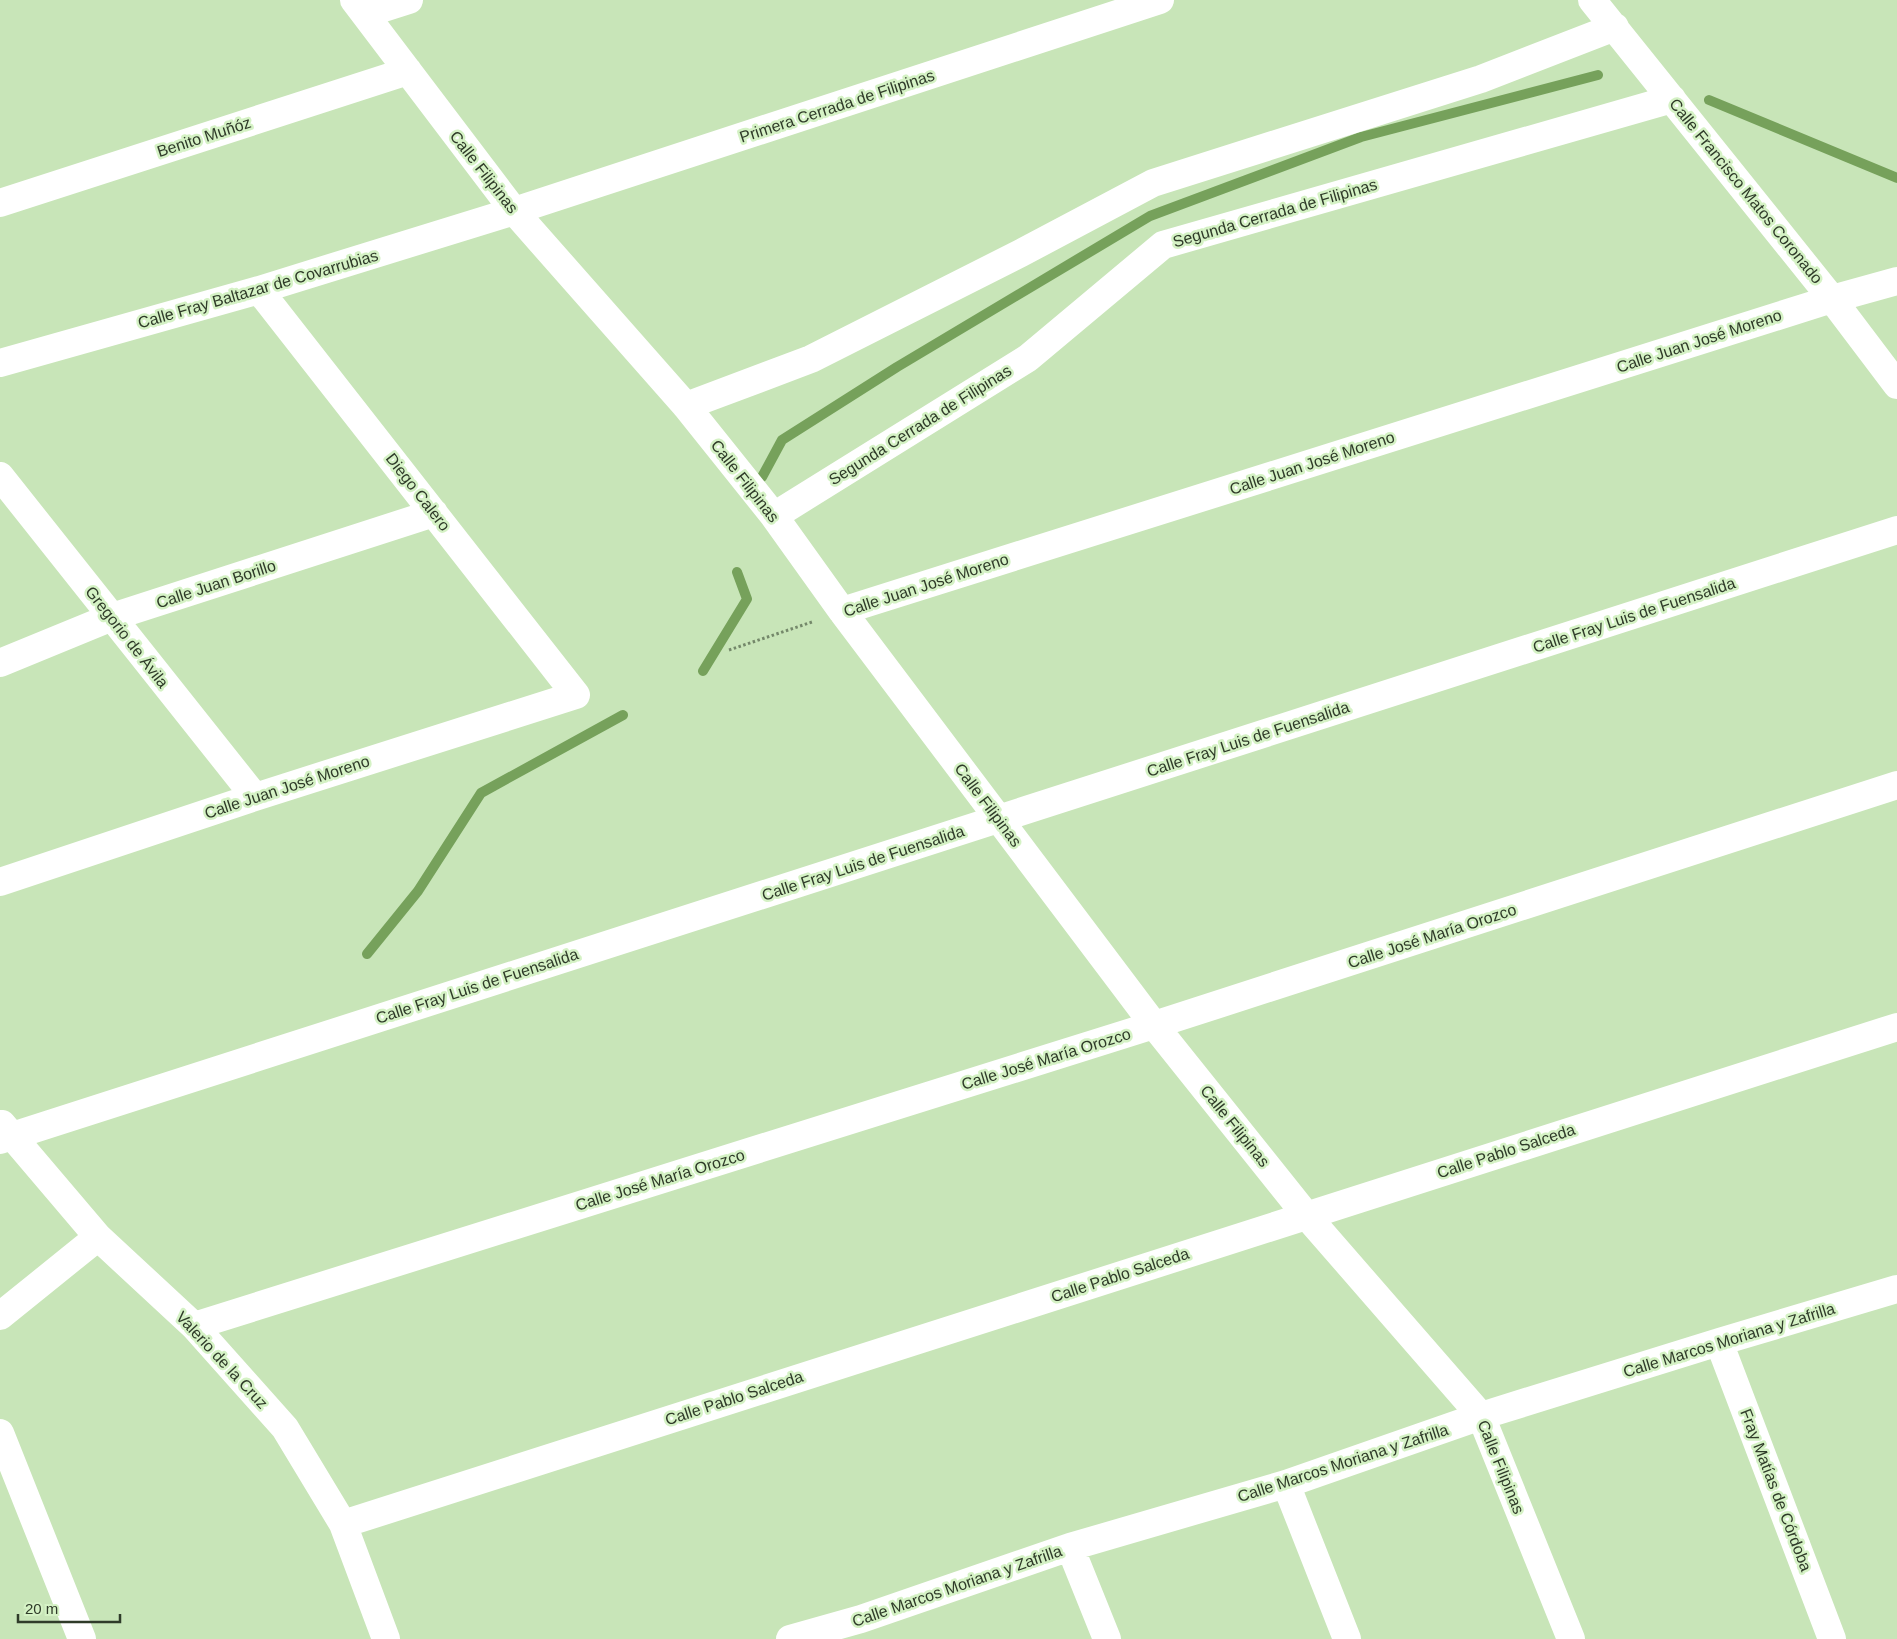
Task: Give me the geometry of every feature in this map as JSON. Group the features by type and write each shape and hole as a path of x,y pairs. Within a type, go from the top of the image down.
{"street":[{"path":"359,7 409,0"},
{"name":"Primera Cerrada de Filipinas","path":"514,211 1160,0"},
{"name":"Calle Francisco Matos Coronado","path":"1592,0 1832,299 1897,385"},
{"name":"Calle Filipinas","path":"359,7 514,211 686,406 774,516 842,611 1154,1026 1306,1215 1482,1416 1571,1639"},
{"path":"686,406 811,359 1021,253 1153,183 1481,79 1615,27"},
{"name":"Benito Muñóz","path":"0,203 408,71"},
{"name":"Segunda Cerrada de Filipinas","path":"774,516 1028,358 1163,245 1672,99"},
{"name":"Calle Fray Baltazar de Covarrubias","path":"0,363 259,290 514,211"},
{"name":"Calle Juan José Moreno","path":"842,611 1832,299 1897,281"},
{"name":"Diego Calero","path":"259,290 576,695"},
{"name":"Gregorio de Ávila","path":"0,476 255,797"},
{"name":"Calle Juan Borillo","path":"0,663 112,617 434,513"},
{"name":"Calle Fray Luis de Fuensalida","path":"4,1132 998,819 1897,530"},
{"name":"Calle Juan José Moreno","path":"0,882 255,797 576,695"},
{"name":"Calle José María Orozco","path":"194,1326 1154,1026 1897,785"},
{"name":"Calle Pablo Salceda","path":"343,1524 1897,1027"},
{"name":"Valerio de la Cruz","path":"4,1132 98,1237 194,1326 285,1428 343,1524 386,1639"},
{"path":"0,1316 98,1237"},
{"name":"Calle Marcos Moriana y Zafrilla","path":"790,1639 865,1629 1070,1547 1286,1484 1482,1416 1897,1289"},
{"name":"Fray Matías de Córdoba","path":"1719,1342 1832,1639"},
{"path":"0,1433 82,1639"},
{"path":"1286,1484 1347,1639"},
{"path":"1070,1547 1107,1639"}],"path":[{"name":"Calle Juan José Moreno","path":"729,650 842,611"}],"waterway":[{"path":"762,477 782,440 897,367 1150,216 1361,137 1598,75"},
{"path":"1709,100 1897,178"},
{"path":"703,671 747,599 737,572"},
{"path":"367,954 418,891 481,793 623,715"}]}
